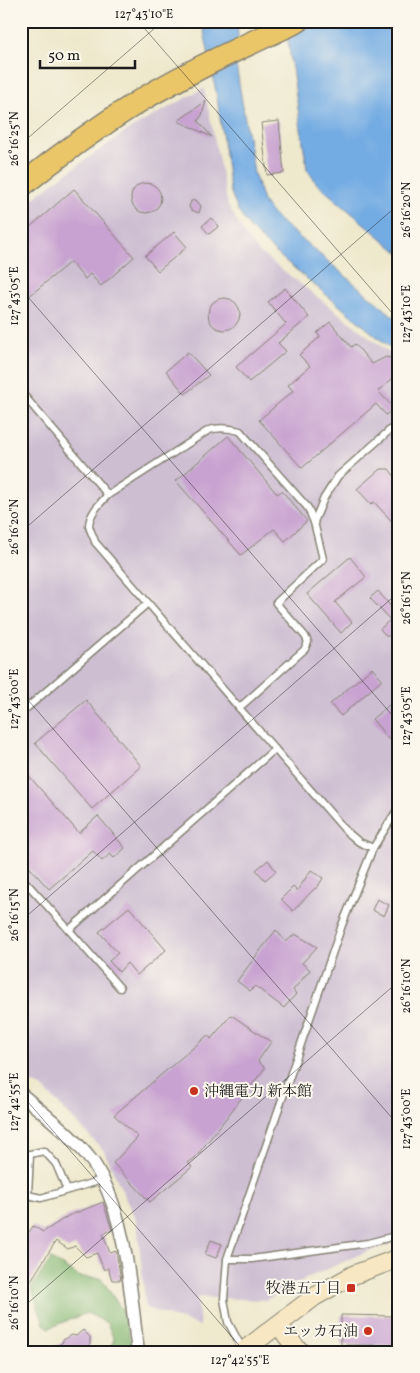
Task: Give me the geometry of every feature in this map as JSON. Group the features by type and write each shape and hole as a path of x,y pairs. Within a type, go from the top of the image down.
{"highway":[{"path":"21,186 88,135 140,101 187,75 298,21"}],"street":[{"path":"21,1094 73,1140 92,1161 116,1210 122,1236 138,1352"},
{"path":"243,1352 314,1297 353,1275 399,1258"},
{"path":"278,1325 298,1350 302,1352"}],"lane":[{"path":"21,392 108,494"},
{"path":"314,522 324,498 338,476 399,422"},
{"path":"239,708 305,649 308,642 305,636 276,603 323,559 314,522 308,508 240,431 231,428 218,428 209,430 108,494 91,516 89,527 95,542 346,832 359,842 373,848"},
{"path":"21,713 148,603"},
{"path":"69,930 275,749"},
{"path":"243,1352 226,1314 224,1299 228,1259 342,925 373,848 399,806"},
{"path":"21,877 120,988"},
{"path":"67,1190 56,1164 44,1151 30,1154 28,1195 41,1198 102,1180"},
{"path":"228,1259 252,1259 368,1243 399,1235"}],"shaded area":[{"path":"204,88 228,205 246,237 259,252 399,360 399,1241 363,1253 305,1279 266,1300 197,1297 200,1326 146,1308 137,1223 104,1151 42,1087 21,1079 21,208 54,182 128,130"}],"green space":[{"path":"51,1259 80,1277 101,1278 126,1316 132,1352 107,1352 114,1340 107,1323 87,1313 49,1328 44,1324 31,1288"}],"water":[{"path":"202,21 237,21 236,65 254,173 263,201 274,216 399,321 399,355 276,253 250,228 238,211 230,190 217,97"},
{"path":"285,21 399,21 399,253 317,184 307,169"}],"building":[{"path":"206,101 198,121 212,137 178,121"},
{"path":"279,121 284,173 267,175 261,123"},
{"path":"146,183 157,187 161,198 157,209 146,213 135,209 131,198 135,187"},
{"path":"74,189 134,257 101,286 90,274 85,279 70,262 21,303 21,235"},
{"path":"196,200 201,206 199,213 191,210 189,207 191,201"},
{"path":"211,218 219,226 209,234 202,226"},
{"path":"174,232 187,247 158,271 145,256"},
{"path":"285,288 309,317 278,343 286,351 249,382 236,367 286,324 268,302"},
{"path":"224,298 230,299 235,303 239,308 239,320 235,325 230,329 224,330 218,329 213,325 209,320 208,314 209,308 213,303 218,299"},
{"path":"330,322 351,347 355,344 372,364 386,357 397,362 398,374 378,391 394,408 386,415 376,404 302,468 259,420 293,391 288,385 310,366 299,355 320,337 317,333"},
{"path":"188,352 209,375 185,394 166,371"},
{"path":"228,436 277,494 282,491 307,521 285,541 274,529 241,555 176,481"},
{"path":"380,469 389,469 399,482 399,529 374,502 371,504 357,489"},
{"path":"350,557 366,577 335,602 352,622 341,633 307,594"},
{"path":"378,591 397,614 399,612 399,630 397,628 387,637 380,629 390,620 370,598"},
{"path":"372,668 382,680 341,716 330,704"},
{"path":"399,697 399,732 389,740 372,719"},
{"path":"86,700 141,766 92,809 35,743"},
{"path":"21,767 79,833 98,816 125,848 114,858 110,854 102,861 93,851 49,889 21,858"},
{"path":"268,860 276,871 265,880 256,870"},
{"path":"311,870 323,878 317,888 293,911 281,899 293,887 297,891"},
{"path":"377,899 389,905 384,916 372,910"},
{"path":"129,907 166,950 137,975 127,963 119,972 109,961 118,953 99,932"},
{"path":"276,930 286,942 295,934 317,947 302,963 310,970 293,990 296,994 284,1008 255,986 250,991 237,981"},
{"name":"沖縄電力 新本館","path":"231,1015 271,1042 258,1061 265,1068 195,1158 188,1163 192,1167 150,1202 113,1163 138,1137 114,1115 208,1035 211,1039"},
{"path":"103,1202 112,1230 103,1234 110,1253 116,1251 121,1280 112,1280 108,1268 104,1270 97,1253 86,1257 75,1246 68,1249 56,1241 30,1282 21,1282 21,1244 33,1226 43,1232 68,1216"},
{"path":"211,1240 222,1244 216,1258 205,1254"},
{"name":"エッカ石油","path":"341,1315 395,1316 395,1345 341,1345"},
{"path":"83,1330 90,1337 90,1345 82,1352 43,1352 62,1343 63,1340 72,1335 76,1336"}],"place":[{"name":"沖縄電力 新本館","path":"194,1091"},
{"name":"牧港五丁目","path":"351,1288"},
{"name":"エッカ石油","path":"368,1331"}]}
